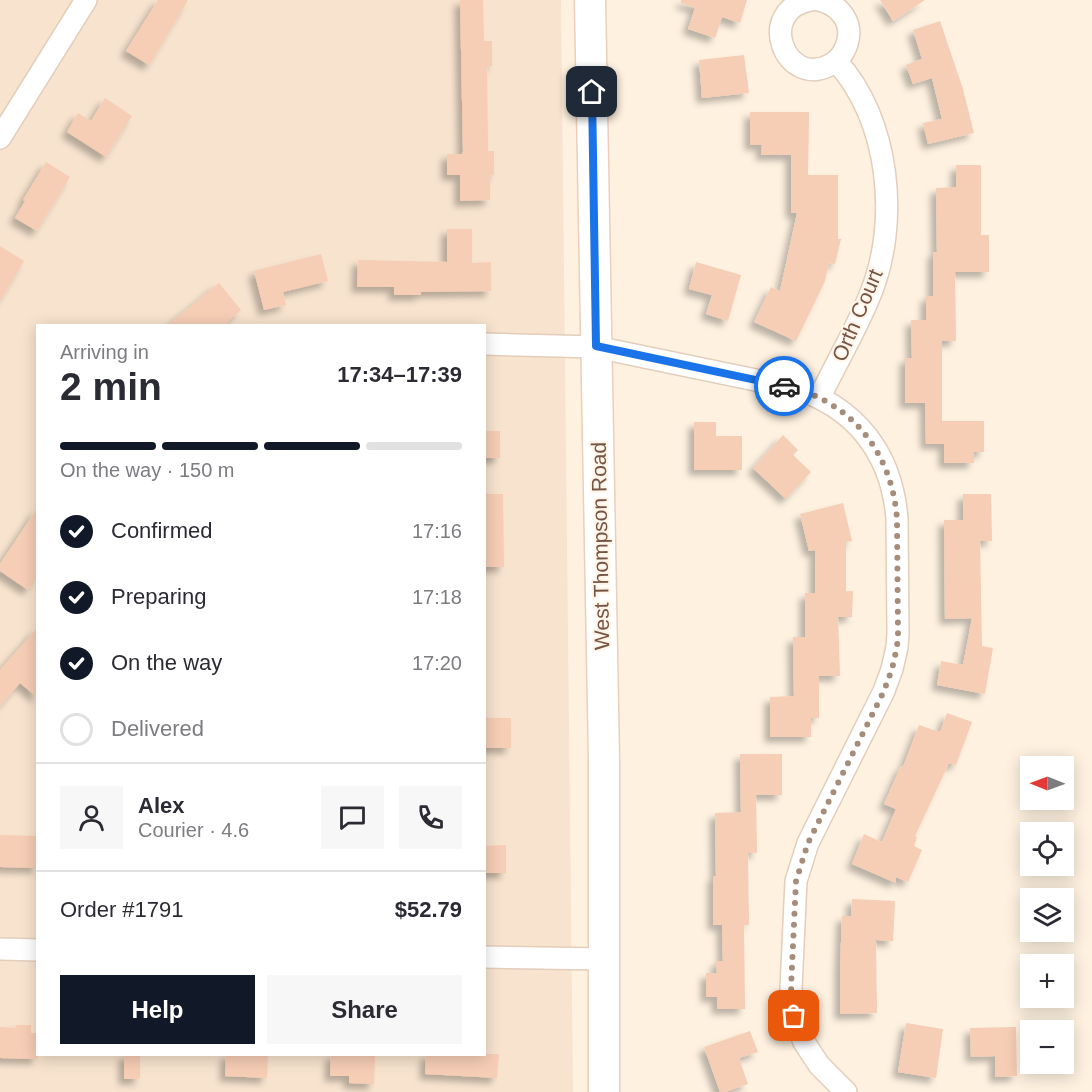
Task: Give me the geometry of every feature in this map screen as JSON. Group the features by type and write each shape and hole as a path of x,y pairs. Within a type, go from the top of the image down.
{"main road":[{"name":"West Thompson Road","path":"590,0 604,761 604,1092"}],"street":[{"path":"0,138 86,0"},
{"path":"811,0 793,7 784,17 780,36 783,48 790,58 800,66 819,69 831,65 845,51 849,31 848,25 837,8 818,0"},
{"name":"Orth Court","path":"820,397 871,293 879,267 887,221 887,193 874,129 868,111 851,78 836,61"},
{"path":"486,344 596,346 794,388 820,397 855,423 873,445 888,474 897,519 897,647 884,691 808,843 796,881 791,988 794,1016 804,1042 819,1065 846,1092"},
{"path":"0,949 36,950"},
{"path":"486,957 603,959"}],"shaded area":[{"path":"0,0 561,0 573,1092 0,1092"}],"building":[{"path":"158,0 188,0 149,65 126,51"},
{"path":"460,0 483,0 484,41 492,41 492,66 487,66 488,151 494,151 494,175 490,175 490,200 460,201 460,175 447,175 447,154 462,154 463,152"},
{"path":"681,0 747,0 740,23 722,17 715,38 688,29 695,8 681,3"},
{"path":"880,0 925,0 893,21"},
{"path":"940,21 963,89 974,133 928,144 923,123 942,119 932,78 913,84 906,65 922,59 913,30"},
{"path":"744,55 749,93 702,98 699,60"},
{"path":"105,98 132,116 106,157 67,132 78,113 91,121"},
{"path":"750,112 809,112 808,175 838,175 838,239 841,239 835,264 829,263 825,281 796,341 754,322 771,287 780,291 797,213 791,213 791,155 761,155 762,145 750,145"},
{"path":"46,162 70,177 37,231 15,218"},
{"path":"956,165 981,165 981,235 989,235 989,272 955,272 956,341 942,341 942,421 984,421 984,452 974,452 974,463 944,463 944,444 926,444 925,403 905,403 905,358 912,358 911,320 926,320 926,296 933,296 933,252 937,252 936,188 956,187"},
{"path":"447,229 472,229 472,263 491,262 491,291 421,292 421,295 394,295 394,287 357,287 358,260 447,262"},
{"path":"0,246 24,261 0,301"},
{"path":"321,254 328,281 283,292 286,305 264,310 254,271"},
{"path":"696,262 741,275 728,321 706,314 712,295 689,289"},
{"path":"219,283 241,310 225,324 169,324"},
{"path":"694,422 716,422 716,436 742,436 742,470 694,470"},
{"path":"486,431 500,431 500,458 486,458"},
{"path":"783,435 798,450 793,455 811,472 786,499 753,468"},
{"path":"486,494 503,494 504,567 486,567"},
{"path":"963,494 991,494 992,541 980,541 982,646 993,648 985,694 937,685 941,661 963,665 972,618 945,619 944,520 963,520"},
{"path":"843,503 852,541 846,542 846,591 853,591 852,617 838,617 840,676 819,676 819,718 811,718 811,737 770,737 770,697 794,696 793,637 805,637 805,593 815,593 815,550 809,551 800,514"},
{"path":"36,510 36,579 28,590 0,571 0,564"},
{"path":"36,629 36,696 20,683 0,706 0,670"},
{"path":"947,713 972,722 956,765 949,763 915,836 917,837 914,846 922,850 908,882 896,877 896,883 852,864 864,834 882,842 896,809 884,804 901,766 903,767 919,725 940,732"},
{"path":"486,718 511,718 511,748 486,748"},
{"path":"740,754 782,754 782,795 756,795 757,853 748,853 749,925 744,925 745,1009 717,1009 717,997 706,997 706,973 717,973 716,961 723,961 722,925 713,925 713,876 716,876 715,813 741,812"},
{"path":"0,835 36,836 36,868 0,867"},
{"path":"506,845 506,873 486,873 486,846"},
{"path":"852,899 895,901 893,941 876,940 877,1013 840,1014 842,916 851,916"},
{"path":"906,1023 943,1029 936,1078 898,1072"},
{"path":"16,1025 31,1025 31,1033 36,1033 38,1059 0,1058 0,1027 16,1028"},
{"path":"1016,1027 1017,1076 995,1077 995,1056 971,1057 970,1028"},
{"path":"750,1031 758,1052 739,1058 748,1084 720,1092 704,1047"},
{"path":"499,1054 497,1078 425,1074 426,1056"},
{"path":"124,1056 140,1056 140,1079 124,1079"},
{"path":"226,1056 268,1056 267,1078 225,1076"},
{"path":"331,1056 375,1056 374,1084 349,1083 349,1076 330,1076"}],"way so far":[{"path":"784,386 820,397 848,417 864,433 882,460 888,474 897,519 898,634 896,656 884,691 808,843 801,863 796,881 791,980 794,1016"}],"route":[{"path":"592,92 596,346 784,386"}]}
